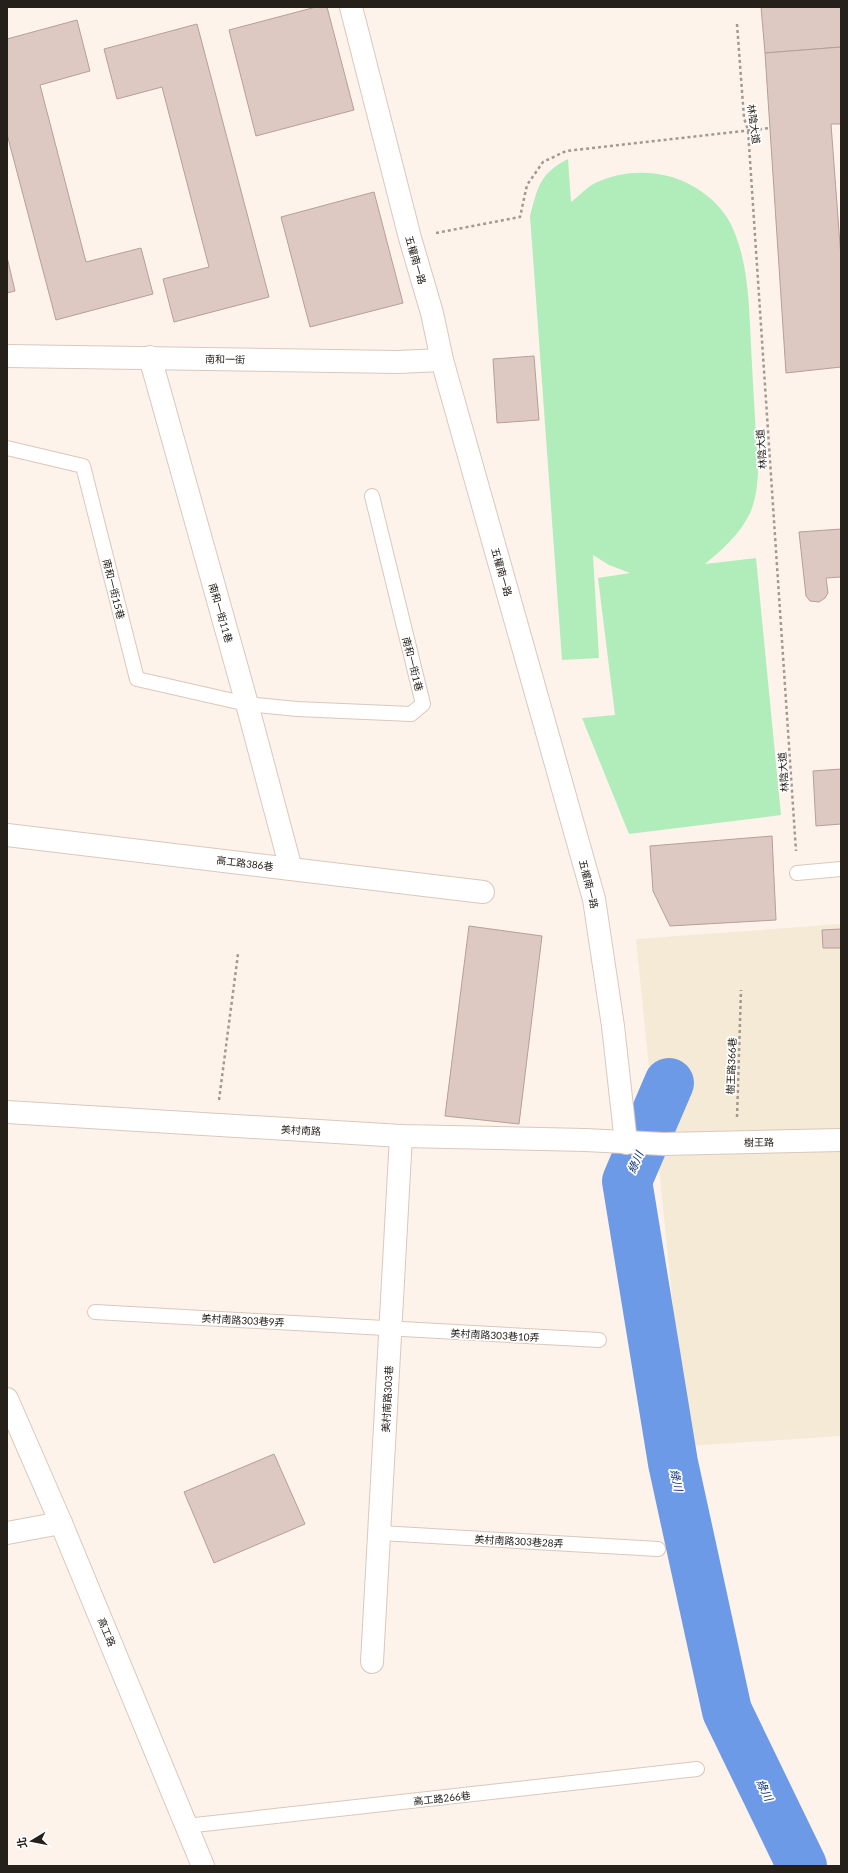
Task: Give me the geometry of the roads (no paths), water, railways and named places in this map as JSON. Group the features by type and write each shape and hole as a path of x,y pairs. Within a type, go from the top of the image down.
{"street":[{"name":"五權南一路","path":"351,7 410,238 432,313 442,360 594,899 613,1026 626,1142"},
{"name":"南和一街","path":"7,356 397,362 442,360"},
{"name":"南和一街11巷","path":"150,357 247,704 291,869"},
{"name":"高工路386巷","path":"7,835 483,892"},
{"name":"美村南路","path":"7,1112 401,1136 626,1142"},
{"name":"美村南路303巷","path":"372,1662 401,1136"},
{"name":"樹王路","path":"626,1142 678,1144 841,1140"},
{"name":"高工路","path":"7,1399 61,1523 203,1866"},
{"path":"7,1533 61,1523"}],"lane":[{"name":"南和一街15巷","path":"7,448 83,466 137,679 247,704"},
{"name":"南和一街1巷","path":"247,704 297,709 410,714 423,704 372,496"},
{"path":"797,873 841,869"},
{"name":"美村南路303巷9弄","path":"95,1312 391,1329"},
{"name":"美村南路303巷10弄","path":"391,1329 599,1340"},
{"name":"美村南路303巷28弄","path":"380,1533 658,1549"},
{"name":"高工路266巷","path":"186,1826 697,1769"}],"waterway":[{"name":"綠川","path":"669,1083 627,1181 673,1463 727,1711 802,1866"}]}
